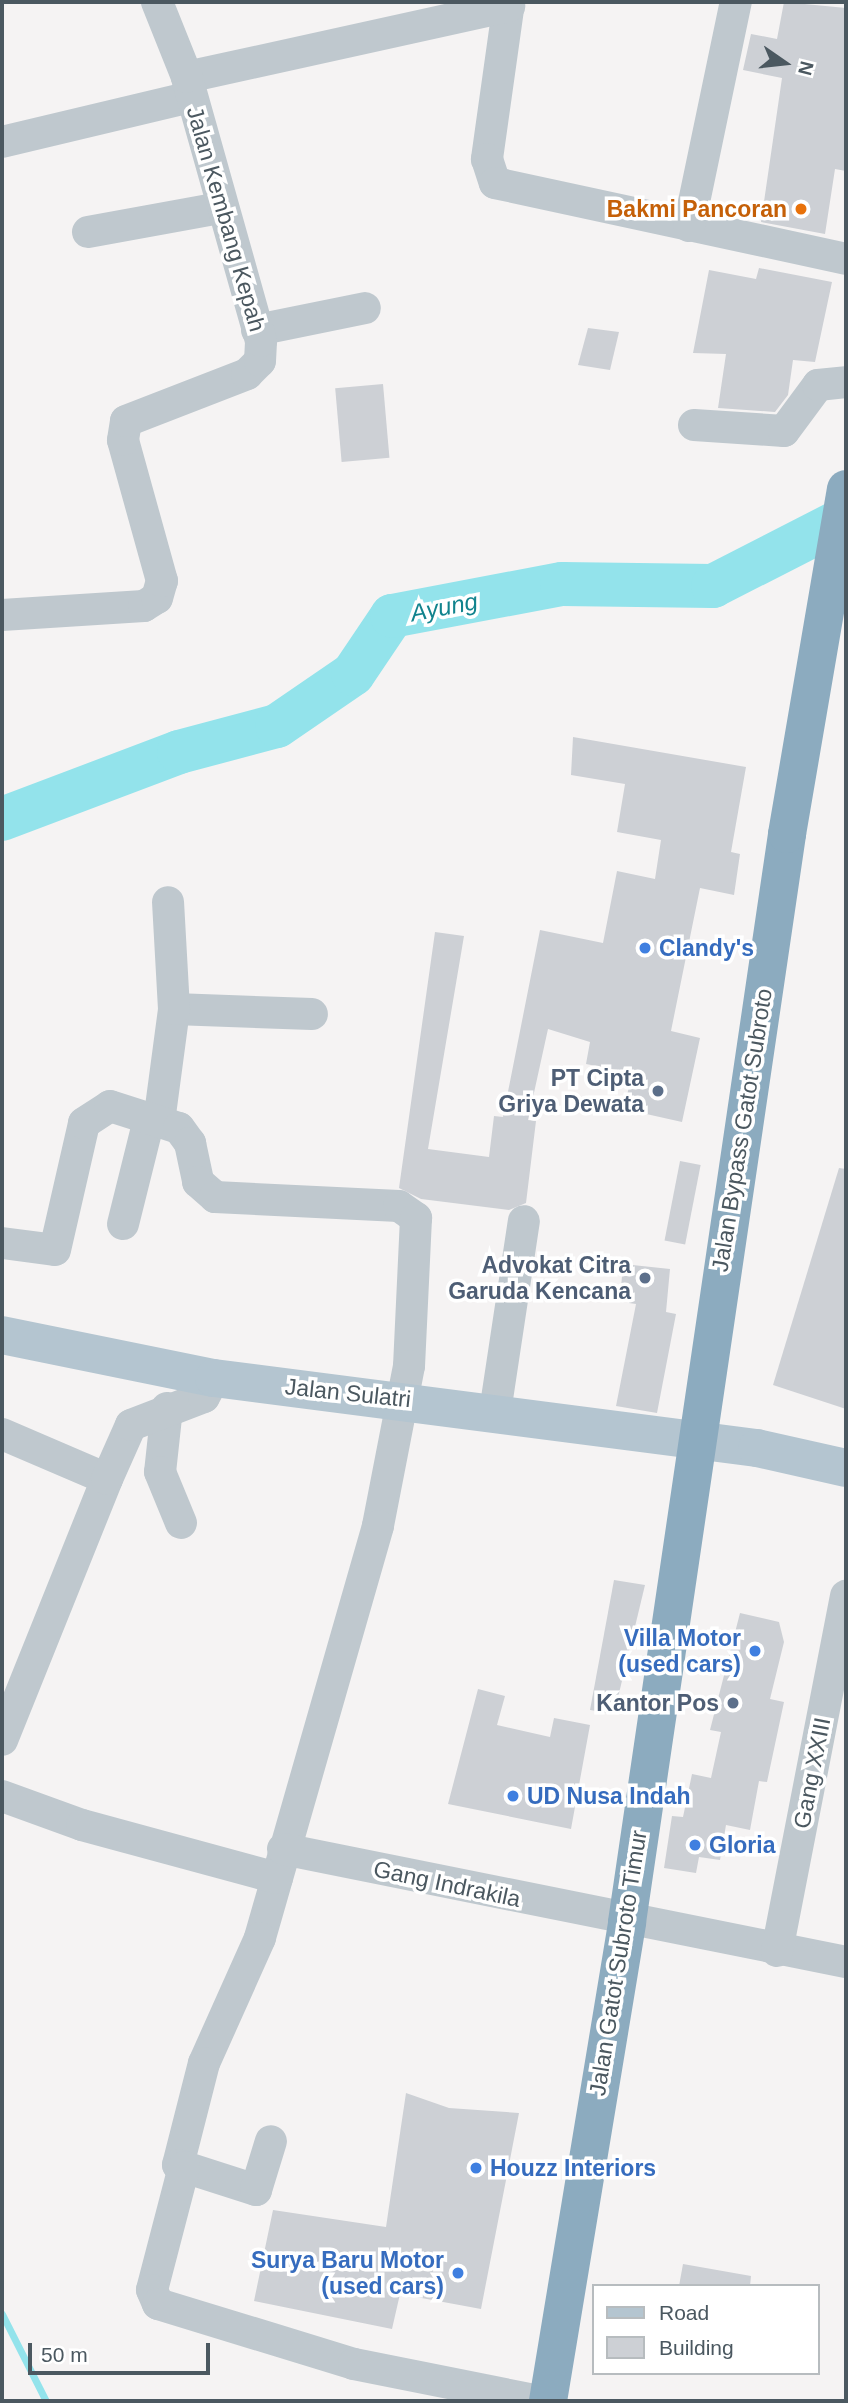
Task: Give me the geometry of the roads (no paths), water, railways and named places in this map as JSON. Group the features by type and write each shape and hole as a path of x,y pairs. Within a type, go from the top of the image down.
{"highway":[{"name":"Jalan Bypass Gatot Subroto","path":"695,1441 846,489"},
{"name":"Jalan Gatot Subroto Timur","path":"548,2401 619,1920 695,1441"}],"main road":[{"name":"Jalan Sulatri","path":"2,1335 214,1378 404,1399 695,1441 846,1468"}],"street":[{"name":"Jalan Kembang Kepah","path":"2,615 144,606 157,598 162,581 123,440 126,421 247,374 260,361 257,330 220,208 189,87 157,2"},
{"path":"690,226 736,2"},
{"name":"Jalan Kembang Kepah","path":"189,87 509,4"},
{"path":"509,4 487,159 490,177 503,188 846,259"},
{"path":"2,142 189,87"},
{"path":"89,232 220,208"},
{"path":"257,330 365,308"},
{"path":"694,425 784,431 818,385 846,382"},
{"path":"123,1224 154,1121 174,1009 167,902"},
{"path":"174,1009 312,1014"},
{"path":"2,1243 55,1250 84,1123 94,1112 110,1106 154,1121 186,1136 198,1182 215,1197 400,1206 411,1212 413,1305 404,1399 378,1526 260,1938 204,2063 179,2151 184,2168 152,2298 332,2359 540,2401"},
{"path":"495,1412 524,1221"},
{"path":"2,1740 131,1425 167,1408 204,1398 214,1378"},
{"path":"167,1408 160,1472 181,1523"},
{"path":"2,1434 107,1479"},
{"name":"Gang XXIII","path":"777,1951 846,1596"},
{"name":"Gang Indrakila","path":"2,1796 82,1825 280,1863 619,1920 846,1962"},
{"path":"184,2168 256,2190 271,2141"}],"waterway":[{"name":"Ayung","path":"2,819 179,752 277,726 353,674 392,616 562,584 713,586 846,518"},
{"path":"2,2314 46,2401"}],"place":[{"name":"Bakmi Pancoran","path":"801,209"},
{"name":"Clandy's","path":"645,948"},
{"name":"PT Cipta Griya Dewata","path":"658,1091"},
{"name":"Advokat Citra Garuda Kencana","path":"645,1278"},
{"name":"Villa Motor (used cars)","path":"755,1651"},
{"name":"Kantor Pos","path":"733,1703"},
{"name":"UD Nusa Indah","path":"513,1796"},
{"name":"Gloria","path":"695,1845"},
{"name":"Houzz Interiors","path":"476,2168"},
{"name":"Surya Baru Motor (used cars)","path":"458,2273"}]}
